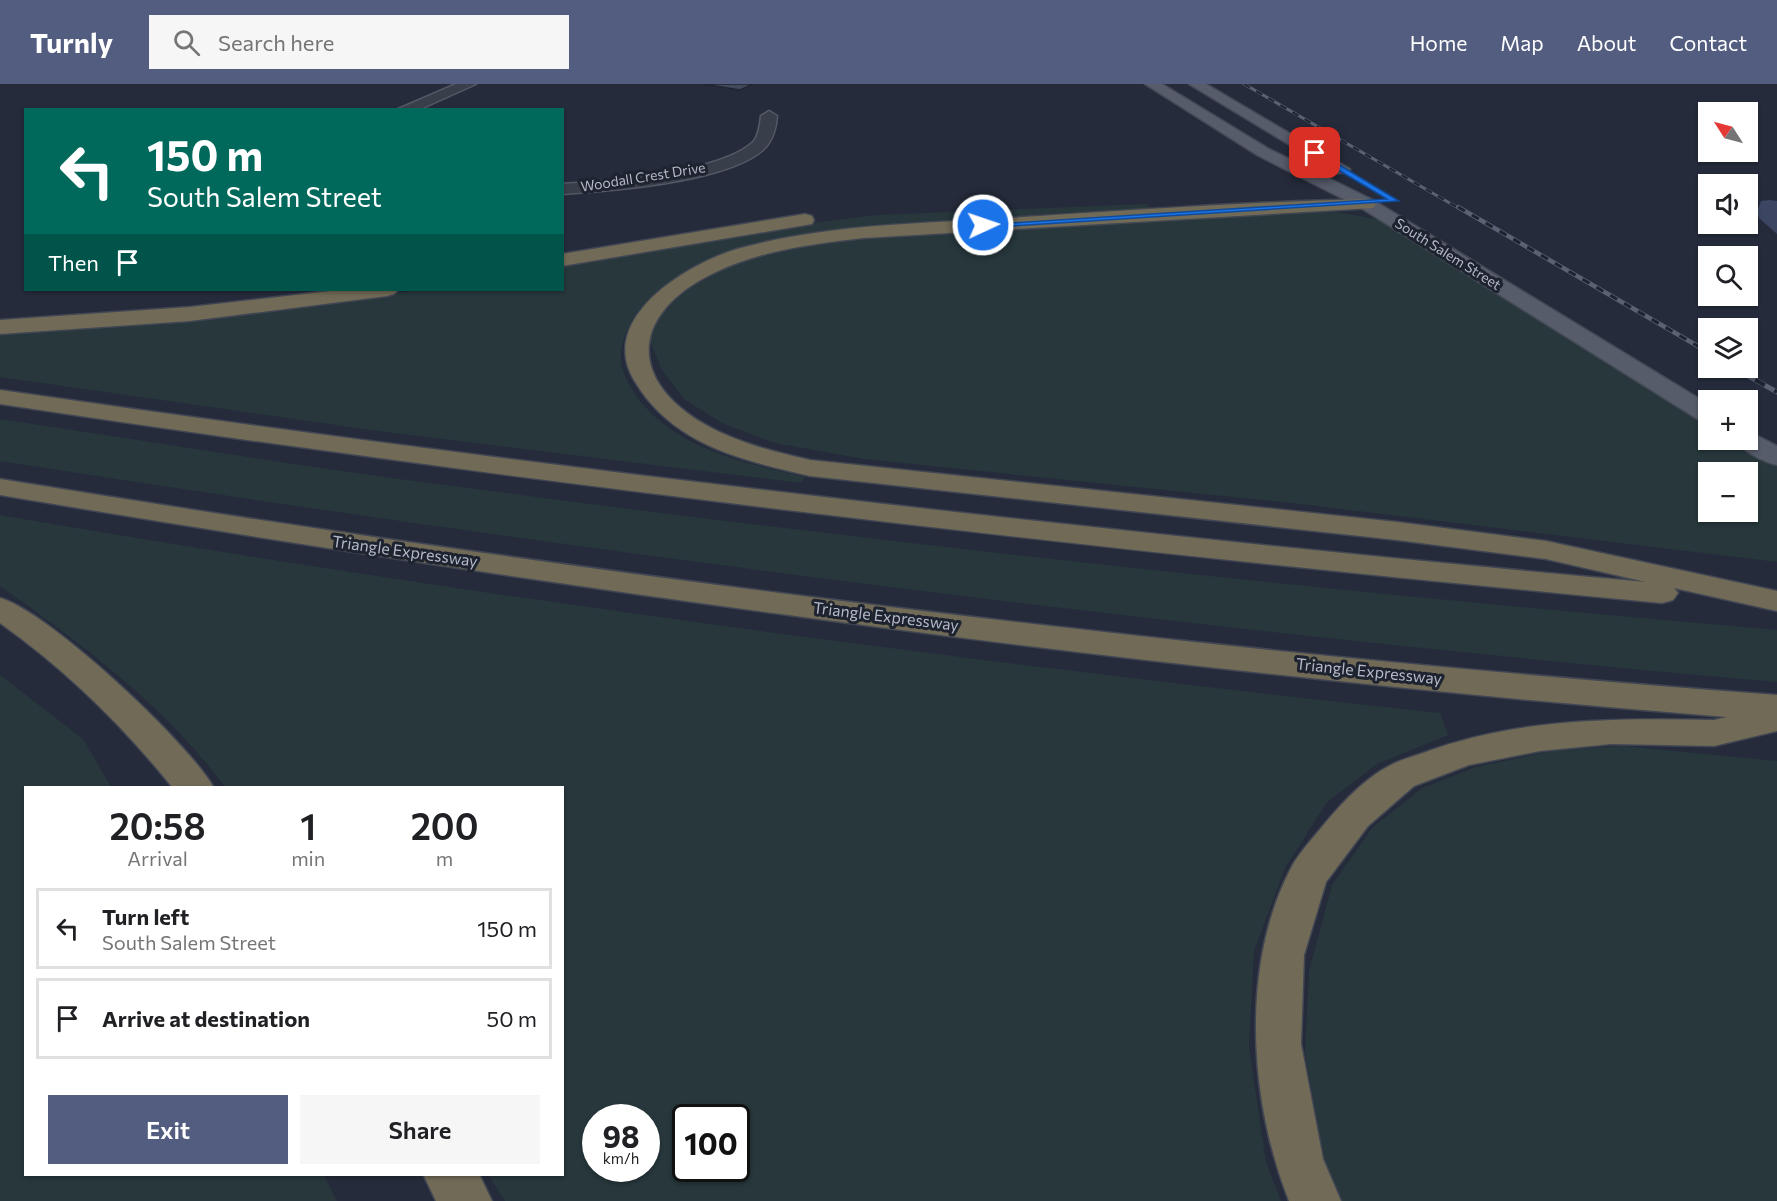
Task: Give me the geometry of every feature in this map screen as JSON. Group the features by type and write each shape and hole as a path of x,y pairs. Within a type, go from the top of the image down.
{"highway":[{"path":"1031,204 1353,186"},
{"path":"1372,197 894,231 815,238 783,244 726,261 675,287 657,302 644,321 635,340 636,362 652,391 677,417 711,438 753,455 810,468 1386,530 1546,550 1777,602"},
{"path":"564,260 819,218"},
{"path":"0,327 190,314 379,291"},
{"path":"0,397 519,472 880,515 1325,562 1777,602"},
{"name":"Triangle Expressway","path":"0,487 329,540 855,613 1588,694 1777,708"},
{"path":"0,608 24,624 118,704 193,786"},
{"path":"1315,1201 1298,1160 1278,1044 1282,956 1308,875 1354,814 1401,776 1464,752 1540,738 1611,731 1714,733 1777,718"},
{"path":"449,1176 466,1201"}],"main road":[{"name":"South Salem Street","path":"1152,84 1263,152 1353,186"},
{"name":"South Salem Street","path":"1196,84 1698,409"},
{"name":"South Salem Street","path":"1372,197 1395,201 1706,390"},
{"path":"1758,422 1777,434"},
{"path":"1758,445 1777,457"}],"street":[{"path":"408,108 468,84"},
{"name":"Woodall Crest Drive","path":"564,189 697,171 731,159 758,146 767,133 769,116"}],"shaded area":[{"path":"1146,204 1151,210 951,221 863,230 729,254 706,262 665,285 653,295 634,318 621,349 623,372 640,401 658,420 679,435 728,457 805,477 801,483 378,431 0,377 0,332 347,300 409,291 564,291 564,264 796,225 877,215"},
{"path":"1323,212 1385,222 1405,230 1698,418 1698,450 1749,450 1777,467 1777,562 1292,503 864,459 775,443 722,423 684,399 662,370 650,341 660,315 685,290 720,269 766,253 816,242 890,235"},
{"path":"0,419 389,478 944,547 1443,600 1777,630 1777,682 1331,638 887,587 221,495 0,461"},
{"path":"0,515 358,573 718,625 1079,672 1440,713 1448,735 1377,764 1327,802 1285,868 1254,951 1249,1047 1266,1162 1281,1201 505,1201 489,1176 564,1176 564,786 224,786 201,757 149,703 91,654 0,586"},
{"path":"0,675 83,739 110,786 24,786 24,1176 324,1176 337,1201 0,1201"},
{"path":"1623,746 1777,761 1777,1201 1342,1201 1324,1159 1305,1053 1309,971 1332,885 1372,828 1422,788 1476,767 1551,751"}],"water":[{"path":"1761,201 1777,201 1777,234 1759,218 1758,209"}],"building":[{"path":"703,84 753,84 740,90"}],"railway":[{"path":"1244,84 1460,209"},
{"path":"1458,207 1698,346"},
{"path":"1752,378 1777,392"}],"route":[{"path":"983,225 1395,201 1315,153"}]}
